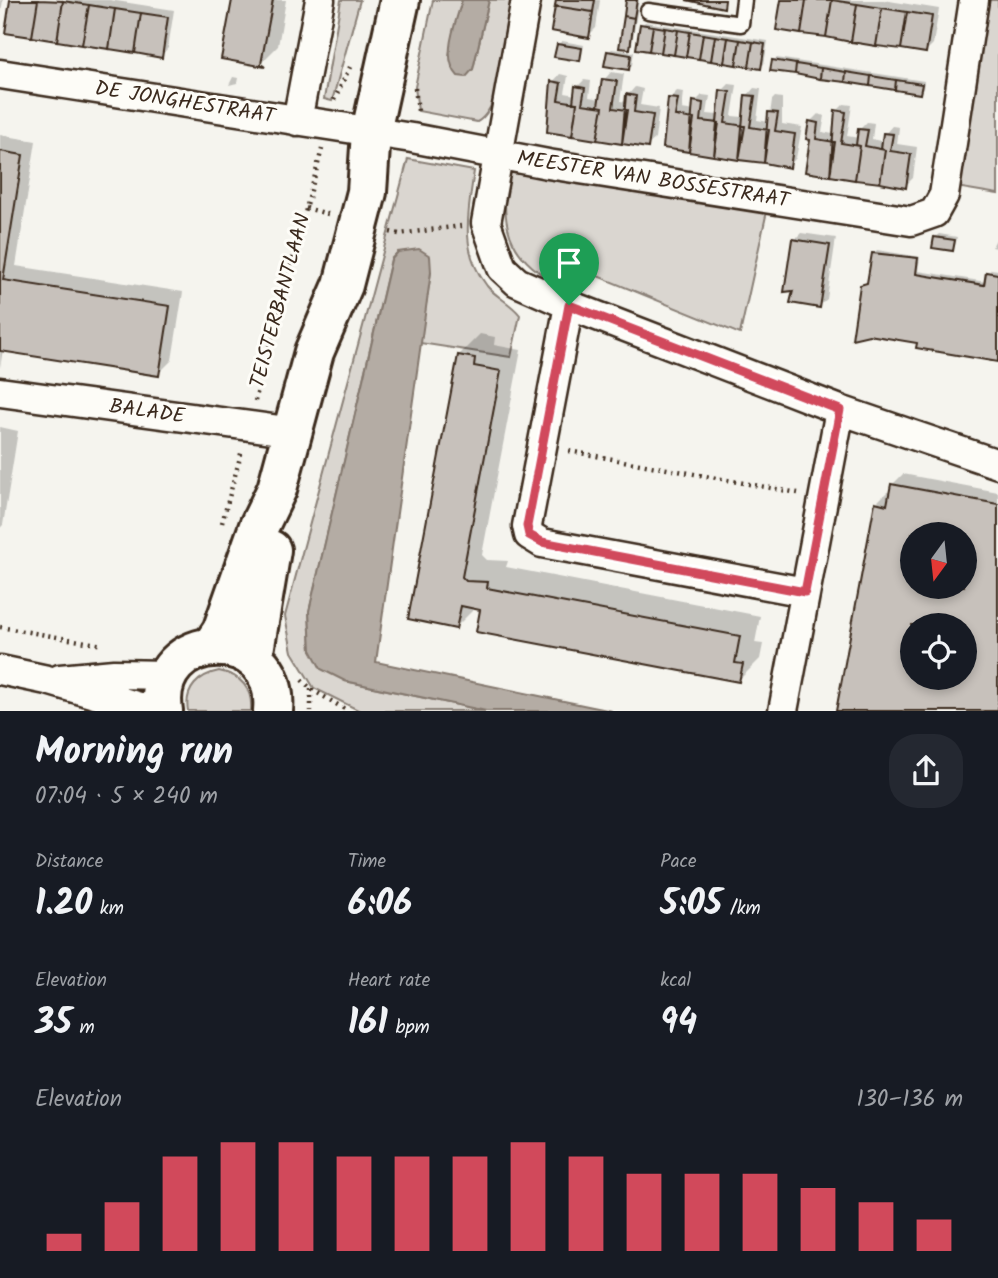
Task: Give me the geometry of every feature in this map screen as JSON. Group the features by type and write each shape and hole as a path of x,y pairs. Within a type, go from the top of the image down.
{"main road":[{"name":"TEISTERBANTLAAN","path":"212,646 222,631 259,526 277,489 294,432 314,352 319,281 345,187 371,132 400,0"},
{"name":"TEISTERBANTLAAN","path":"253,657 275,531 277,489"},
{"path":"166,693 186,655 212,646 233,648 253,657 271,684 289,703"}],"street":[{"path":"297,121 320,0"},
{"path":"526,0 486,223 502,268 517,282 569,305 840,410 998,464"},
{"name":"MEESTER VAN BOSSESTRAAT","path":"371,132 911,221 934,213 944,195 974,0"},
{"name":"DE JONGHESTRAAT","path":"0,74 371,132"},
{"path":"569,305 527,526 529,535 542,542 805,592"},
{"name":"BALADE","path":"0,392 294,432"},
{"path":"783,711 840,410"},
{"path":"0,670 47,680 153,711"},
{"path":"47,680 114,674 166,693"}],"lane":[{"path":"648,11 741,24 744,0"}],"path":[{"name":"TEISTERBANTLAAN","path":"220,530 340,83 355,59"},
{"path":"543,446 823,498"},
{"path":"0,627 115,647"},
{"path":"289,703 311,711"},
{"path":"289,703 348,711"}],"shaded area":[{"path":"341,0 360,0 332,101 324,99"},
{"path":"433,0 462,0 449,55 473,69 489,0 517,0 499,85 486,114 477,122 418,111 415,87"},
{"path":"462,0 489,0 473,69 466,77 458,76 450,59 451,40"},
{"path":"984,0 998,0 998,194 956,187"},
{"path":"408,159 474,171 468,216 472,259 487,286 520,315 511,357 420,343 431,272 398,252 391,259 309,612 311,650 345,681 486,711 360,711 314,688 292,652 285,616"},
{"path":"506,172 767,211 740,334 573,266 566,289 547,278 532,267 513,242 505,212"},
{"path":"419,249 430,256 431,272 376,662 612,711 486,711 345,681 321,669 311,650 309,611 391,260 398,252"},
{"path":"219,671 234,676 244,684 250,696 251,711 188,711 188,696 194,684"}],"building":[{"path":"10,0 38,0 32,37 5,33"},
{"path":"38,0 63,1 57,41 32,37"},
{"path":"232,0 273,0 261,64 265,67 221,59"},
{"path":"556,0 595,0 593,12 555,6"},
{"path":"626,0 637,0 634,18 624,16"},
{"path":"686,0 725,0 724,8"},
{"path":"781,0 806,0 801,34 776,30"},
{"path":"806,0 832,0 826,37 801,34"},
{"path":"832,0 857,4 851,42 826,37"},
{"path":"63,1 89,5 82,45 57,41"},
{"path":"857,4 882,8 876,46 851,42"},
{"path":"89,5 115,9 109,49 82,45"},
{"path":"555,6 593,12 589,38 551,31"},
{"path":"882,8 907,12 901,49 876,46"},
{"path":"115,9 141,13 135,53 109,49"},
{"path":"907,12 932,16 926,53 901,49"},
{"path":"141,13 168,17 162,58 135,53"},
{"path":"624,16 634,18 630,49 619,48"},
{"path":"640,24 653,26 649,51 636,49"},
{"path":"653,26 665,28 661,53 649,51"},
{"path":"665,28 678,30 674,55 661,53"},
{"path":"678,30 690,32 686,57 674,55"},
{"path":"690,32 703,34 699,59 686,57"},
{"path":"703,34 715,36 711,61 699,59"},
{"path":"715,36 728,38 724,63 711,61"},
{"path":"728,38 740,40 736,65 724,63"},
{"path":"740,40 753,42 749,67 736,65"},
{"path":"753,42 765,44 761,69 749,67"},
{"path":"557,44 582,48 580,61 554,57"},
{"path":"607,51 631,55 629,70 604,66"},
{"path":"772,60 796,64 795,74 770,71"},
{"path":"796,64 821,68 820,79 795,74"},
{"path":"821,68 846,72 845,82 820,79"},
{"path":"846,72 871,76 870,86 845,82"},
{"path":"871,76 896,80 895,90 870,86"},
{"path":"602,79 617,81 613,108 627,110 622,144 597,140 603,107 598,106"},
{"path":"896,80 922,84 920,94 895,90"},
{"path":"551,81 561,83 558,100 577,103 572,136 547,132"},
{"path":"575,86 585,88 582,104 603,107 597,140 572,136 577,103 573,103"},
{"path":"720,90 730,92 725,123 745,126 739,160 714,156"},
{"path":"626,94 636,96 634,112 653,115 648,148 622,144"},
{"path":"745,95 755,96 750,127 769,130 764,163 739,160"},
{"path":"668,98 678,99 675,116 694,119 689,152 663,148"},
{"path":"693,101 703,103 701,121 719,123 714,156 689,152"},
{"path":"835,110 846,112 841,143 860,146 855,180 830,176"},
{"path":"768,112 778,113 775,131 795,134 790,168 764,163"},
{"path":"809,121 818,123 816,139 835,142 830,176 805,172 810,140 806,139"},
{"path":"858,129 868,130 865,146 885,150 880,183 855,180 860,146 856,145"},
{"path":"883,133 893,134 890,151 911,154 906,188 880,183 885,150 881,149"},
{"path":"0,151 23,155 3,280 170,306 159,376 0,351"},
{"path":"934,237 955,240 953,251 932,248"},
{"path":"792,239 830,245 820,308 790,303 793,291 784,292"},
{"path":"872,253 918,258 916,274 940,278 984,285 986,272 998,274 998,362 916,348 917,343 869,335 852,339 860,285 867,283"},
{"path":"458,355 475,358 474,366 501,371 462,577 466,581 488,582 487,588 740,636 735,663 743,664 739,682 476,632 480,610 461,606 456,629 408,619"},
{"path":"891,484 998,504 998,711 836,711 875,502 887,505"}],"route":[{"path":"569,305 840,410 805,592 542,542 529,535 527,526 569,305"}]}
